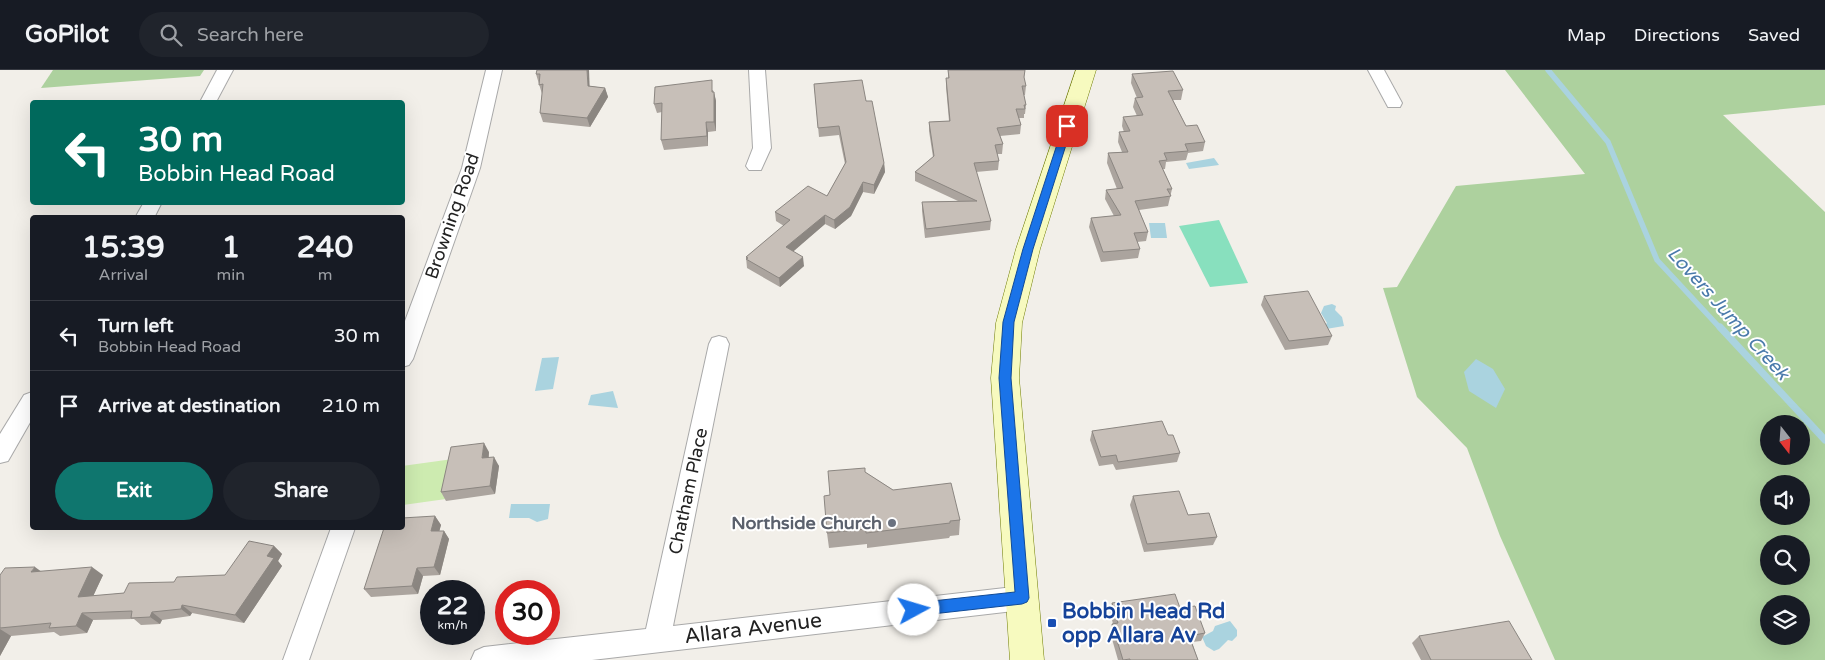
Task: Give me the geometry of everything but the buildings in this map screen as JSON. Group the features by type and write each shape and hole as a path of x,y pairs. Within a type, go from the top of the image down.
{"main road":[{"path":"1027,660 1005,378 1009,322 1028,249 1086,70"}],"street":[{"path":"209,100 225,70"},
{"name":"Browning Road","path":"405,351 470,168 494,70"},
{"path":"755,166 762,148 757,70"},
{"path":"1376,70 1394,103"},
{"name":"Chatham Place","path":"657,639 719,344"},
{"path":"0,454 30,404"},
{"path":"296,660 342,530"},
{"name":"Allara Avenue","path":"484,660 1022,598"}],"green space":[{"path":"53,70 204,70 200,76 41,88"},
{"path":"1505,70 1825,70 1825,105 1723,115 1825,212 1825,660 1555,660 1500,536 1467,448 1417,397 1383,288 1397,287 1456,186 1585,174"},
{"path":"1219,220 1248,283 1210,287 1179,226"},
{"path":"453,459 446,499 405,505 405,466"}],"water":[{"path":"1214,158 1219,165 1189,169 1186,163"},
{"path":"1149,223 1165,223 1167,238 1151,238"},
{"path":"1332,304 1336,306 1335,310 1342,317 1344,326 1326,329 1324,326 1327,323 1321,313 1324,306"},
{"path":"559,357 553,389 535,391 542,358"},
{"path":"1476,359 1493,369 1505,389 1496,408 1469,391 1464,372"},
{"path":"613,391 618,408 588,405 591,395"},
{"path":"511,504 550,504 548,519 537,522 529,518 509,518"},
{"path":"1230,621 1237,630 1237,636 1232,641 1228,640 1219,649 1214,651 1206,646 1202,637 1213,631 1215,626"}],"waterway":[{"name":"Lovers Jump Creek","path":"1548,70 1608,142 1657,260 1721,329"},
{"name":"Lovers Jump Creek","path":"1720,327 1825,440"}],"place":[{"name":"Northside Church","path":"892,523"},
{"name":"Bobbin Head Rd opp Allara Av","path":"1052,623"}],"route":[{"path":"914,610 1022,598 1005,378 1009,322 1028,249 1067,126"}]}
